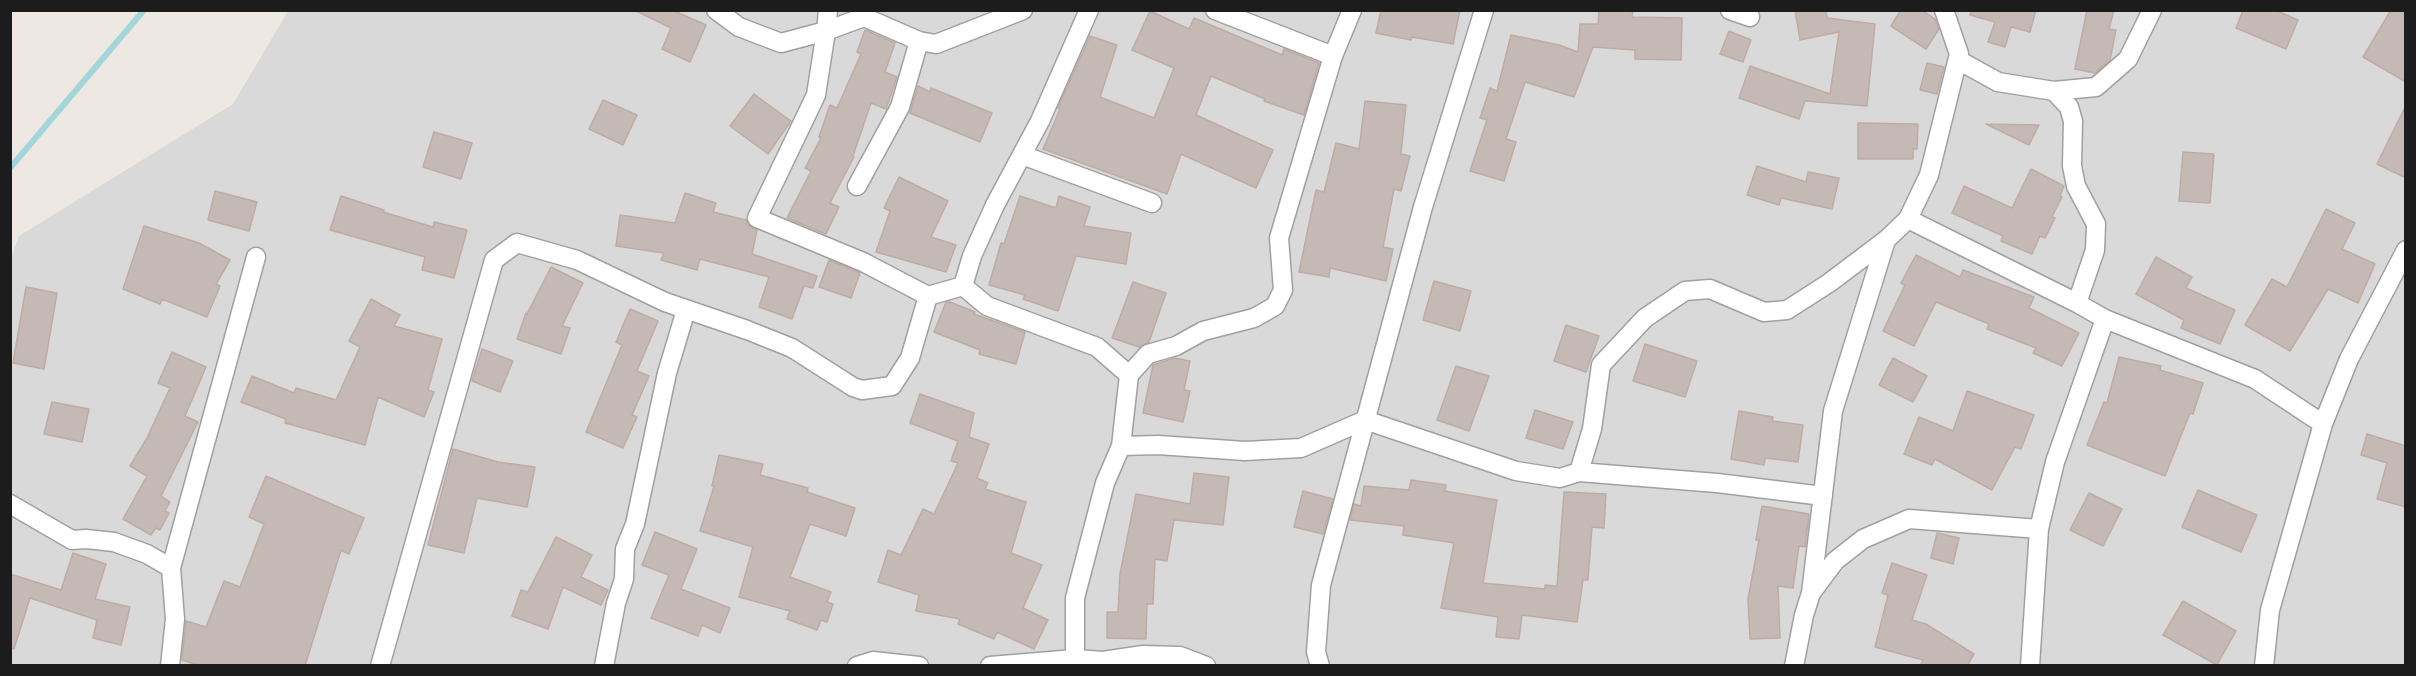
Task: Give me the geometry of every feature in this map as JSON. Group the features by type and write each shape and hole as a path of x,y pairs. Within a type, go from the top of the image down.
{"street":[{"path":"716,10 739,27 781,43 826,32 864,17 919,41 936,44 1023,10"},
{"path":"828,10 816,94 757,218 863,262 928,296 963,286"},
{"path":"963,286 972,256 994,205 1040,121 1089,10"},
{"path":"1215,10 1333,56"},
{"path":"1075,659 1075,598 1105,483 1121,446 1129,375 1148,354 1176,346 1203,331 1254,318 1275,306 1283,290 1279,238 1333,56 1352,10"},
{"path":"1320,666 1316,652 1322,585 1423,207 1484,10"},
{"path":"1730,10 1750,17"},
{"path":"1579,472 1592,429 1602,365 1645,318 1685,291 1710,289 1764,312 1787,310 1829,283 1886,240 1908,219 1929,175 1958,60 1959,54 1944,10"},
{"path":"1958,60 1998,81 2054,91 2096,87 2128,59 2152,10"},
{"path":"857,186 900,107 919,41"},
{"path":"2054,91 2069,107 2073,121 2072,166 2076,186 2096,224 2095,250 2077,303"},
{"path":"1022,155 1152,203"},
{"path":"1908,219 2077,303 2105,320 2254,379 2323,424"},
{"path":"1794,666 1804,615 1811,593 1833,411 1886,240"},
{"path":"380,666 494,260 517,243 577,260 686,310 792,348 853,387 862,390 892,386 910,358 928,296"},
{"path":"2264,666 2270,610 2323,424 2349,359 2406,250"},
{"path":"170,666 175,619 171,568 256,257"},
{"path":"963,286 987,306 1096,347 1129,375"},
{"path":"603,666 616,603 624,579 625,549 635,524 667,373 686,310"},
{"path":"2030,666 2039,529 2055,462 2105,320"},
{"path":"1121,446 1170,446 1245,451 1301,448 1365,420 1516,471 1560,478 1579,472 1717,483 1823,496"},
{"path":"10,504 72,540 86,538 114,542 147,554 171,568"},
{"path":"1811,593 1835,561 1863,539 1909,519 2039,529"},
{"path":"990,666 1075,659 1103,661 1143,655 1180,656 1206,666"},
{"path":"858,666 873,661 919,666"}],"shaded area":[{"path":"288,11 2405,11 2405,665 11,666 10,260 19,236 233,104"}],"building":[{"path":"634,10 672,10 706,25 690,62 662,49 671,28"},
{"path":"1381,10 1460,10 1453,44 1412,37 1411,40 1376,33"},
{"path":"1599,10 1633,10 1632,17 1682,18 1681,60 1635,59 1635,50 1593,47 1574,97 1525,82 1506,139 1516,142 1504,181 1470,171 1487,120 1480,118 1490,88 1497,91 1511,35 1559,45 1578,52 1580,24 1598,24"},
{"path":"1795,10 1826,10 1827,18 1875,24 1867,106 1805,101 1799,119 1739,98 1750,66 1830,94 1839,32 1800,40"},
{"path":"1901,10 1922,10 1935,19 1939,29 1926,49 1891,26"},
{"path":"1971,10 2036,10 2030,32 2011,27 2005,47 1988,42 1995,22 1970,15"},
{"path":"2087,10 2114,10 2109,29 2116,30 2110,60 2095,73 2075,69"},
{"path":"2243,10 2275,10 2298,20 2286,49 2236,28"},
{"path":"2391,10 2406,10 2406,82 2363,57"},
{"path":"1150,11 1189,29 1194,18 1282,55 1284,49 1319,63 1304,115 1264,101 1265,99 1211,76 1196,115 1273,150 1256,188 1181,154 1167,194 1043,149 1060,109 1058,108 1090,36 1117,45 1100,97 1154,118 1174,68 1132,50"},
{"path":"865,30 895,43 885,72 897,77 886,109 871,103 854,157 830,203 839,207 826,234 787,218 811,171 805,168 821,138 819,137 830,105 837,108 861,54 857,52"},
{"path":"1729,31 1751,40 1743,62 1720,54"},
{"path":"1927,63 1944,67 1937,94 1920,90"},
{"path":"918,86 930,92 931,88 992,113 980,142 910,113"},
{"path":"754,94 791,121 768,154 730,126"},
{"path":"603,100 637,115 623,145 589,129"},
{"path":"1365,101 1406,105 1401,154 1410,156 1401,191 1394,189 1383,247 1393,249 1386,281 1330,268 1329,277 1299,272 1316,190 1324,192 1336,143 1359,149"},
{"path":"2406,105 2406,178 2377,164"},
{"path":"1858,123 1918,124 1917,149 1913,149 1913,159 1858,159"},
{"path":"1986,124 2039,125 2029,145"},
{"path":"434,132 472,143 461,179 423,167"},
{"path":"2183,152 2214,154 2210,203 2179,201"},
{"path":"1757,166 1806,182 1808,172 1839,178 1832,209 1781,198 1779,205 1747,195"},
{"path":"2031,169 2064,186 2060,196 2062,197 2052,217 2055,218 2045,238 2040,236 2032,254 2001,241 2003,236 1952,213 1964,186 2012,208"},
{"path":"899,177 948,201 931,237 956,245 946,272 876,252 890,211 884,208"},
{"path":"215,191 257,202 249,231 208,220"},
{"path":"685,193 716,203 713,212 746,220 748,225 757,230 752,254 817,276 813,288 804,286 792,319 759,307 769,277 700,259 697,270 661,260 664,253 616,246 620,215 675,223"},
{"path":"341,196 433,227 434,222 467,230 454,278 422,270 425,257 330,230"},
{"path":"1020,196 1056,208 1059,196 1090,207 1084,226 1131,233 1126,264 1076,256 1058,311 1023,299 1025,295 989,285 1001,243 1004,244"},
{"path":"2326,209 2355,223 2342,249 2375,264 2358,303 2328,289 2290,351 2245,325 2272,279 2287,287"},
{"path":"144,226 199,243 230,260 216,284 220,286 207,317 162,299 160,304 123,289"},
{"path":"1916,255 1960,277 1963,270 2034,297 2029,308 2079,333 2062,366 2033,353 2036,348 1987,329 1989,324 1936,302 1914,346 1883,331 1905,285 1901,283"},
{"path":"2156,257 2192,277 2186,288 2235,310 2220,344 2181,328 2184,320 2136,294"},
{"path":"829,260 860,273 851,298 819,287"},
{"path":"551,267 583,283 562,326 570,328 561,354 517,339 526,313"},
{"path":"1434,281 1471,291 1460,331 1423,320"},
{"path":"1133,282 1166,293 1149,342 1139,347 1112,338"},
{"path":"26,287 57,293 44,369 13,363"},
{"path":"371,299 400,315 394,326 442,339 428,390 434,392 424,417 378,397 365,445 285,423 286,419 241,402 252,376 294,393 296,388 336,400 360,347 349,341"},
{"path":"946,302 1025,332 1016,364 979,354 980,350 934,332"},
{"path":"630,309 658,321 637,371 649,376 632,415 637,417 623,448 586,432 622,345 616,342"},
{"path":"1566,325 1599,336 1586,372 1554,361"},
{"path":"1645,344 1697,361 1685,397 1633,381"},
{"path":"482,349 513,361 500,392 472,381"},
{"path":"172,352 206,367 185,416 198,422 161,496 170,502 165,511 169,513 160,530 156,528 151,535 123,519 147,476 130,466 147,438 170,388 158,383"},
{"path":"2119,357 2161,366 2160,370 2203,383 2193,414 2190,413 2165,476 2087,445 2104,402 2107,403"},
{"path":"1174,358 1190,361 1184,390 1190,391 1183,422 1143,413 1153,365"},
{"path":"1893,358 1927,376 1913,402 1879,385"},
{"path":"1456,366 1489,376 1469,431 1437,420"},
{"path":"1967,391 2034,415 2021,449 2015,447 1992,490 1935,459 1932,465 1904,454 1919,417 1953,431"},
{"path":"920,394 974,413 969,437 989,444 977,478 988,483 985,489 1026,502 1011,553 1042,565 1023,608 1048,620 1034,649 997,632 994,639 958,624 960,619 916,611 919,595 878,582 888,550 901,555 923,509 934,514 958,463 951,461 958,441 910,423"},
{"path":"52,402 89,409 82,442 44,434"},
{"path":"1535,410 1573,422 1563,449 1526,438"},
{"path":"1739,411 1773,417 1772,421 1803,425 1798,462 1765,458 1764,465 1731,459"},
{"path":"2367,434 2406,446 2406,507 2377,499 2387,463 2361,455"},
{"path":"453,449 498,462 535,467 527,507 477,498 464,553 428,545"},
{"path":"719,455 763,464 760,475 808,488 807,492 855,508 846,536 810,524 790,577 831,592 827,602 833,604 827,622 821,620 817,630 787,619 790,611 739,597 753,547 700,531 714,486 712,486"},
{"path":"1194,473 1229,477 1223,525 1174,520 1167,561 1155,559 1153,604 1147,604 1146,639 1107,638 1107,612 1118,612 1120,574 1136,494 1190,504"},
{"path":"266,476 364,518 349,554 341,550 305,666 201,666 182,660 186,621 206,627 224,581 240,587 264,524 249,517"},
{"path":"1411,480 1446,485 1445,491 1497,500 1483,583 1545,589 1545,585 1557,586 1564,492 1606,494 1604,528 1592,527 1588,580 1583,580 1577,622 1522,615 1519,639 1496,637 1498,617 1441,608 1454,543 1403,535 1404,526 1350,520 1354,504 1361,506 1364,486 1409,490"},
{"path":"2198,490 2257,515 2241,552 2182,527"},
{"path":"1303,491 1333,499 1323,534 1294,527"},
{"path":"2089,493 2122,509 2103,546 2070,530"},
{"path":"1762,506 1809,514 1805,547 1799,546 1793,588 1778,586 1780,638 1750,639 1748,599 1759,540 1756,540"},
{"path":"655,532 697,549 681,589 730,608 720,633 702,625 698,636 651,618 669,575 642,565"},
{"path":"1937,533 1959,538 1953,564 1931,558"},
{"path":"556,537 592,555 581,577 608,590 601,605 563,587 548,629 512,616 521,590 528,592"},
{"path":"73,553 106,564 95,599 130,607 121,645 93,638 97,620 30,598 14,649 10,648 10,574 61,590"},
{"path":"1892,563 1927,575 1912,620 1926,624 1974,654 1967,666 1920,666 1923,660 1875,647 1888,595 1882,593"},
{"path":"2183,601 2236,631 2217,665 2163,635"}],"waterway":[{"path":"10,168 144,10"}]}
